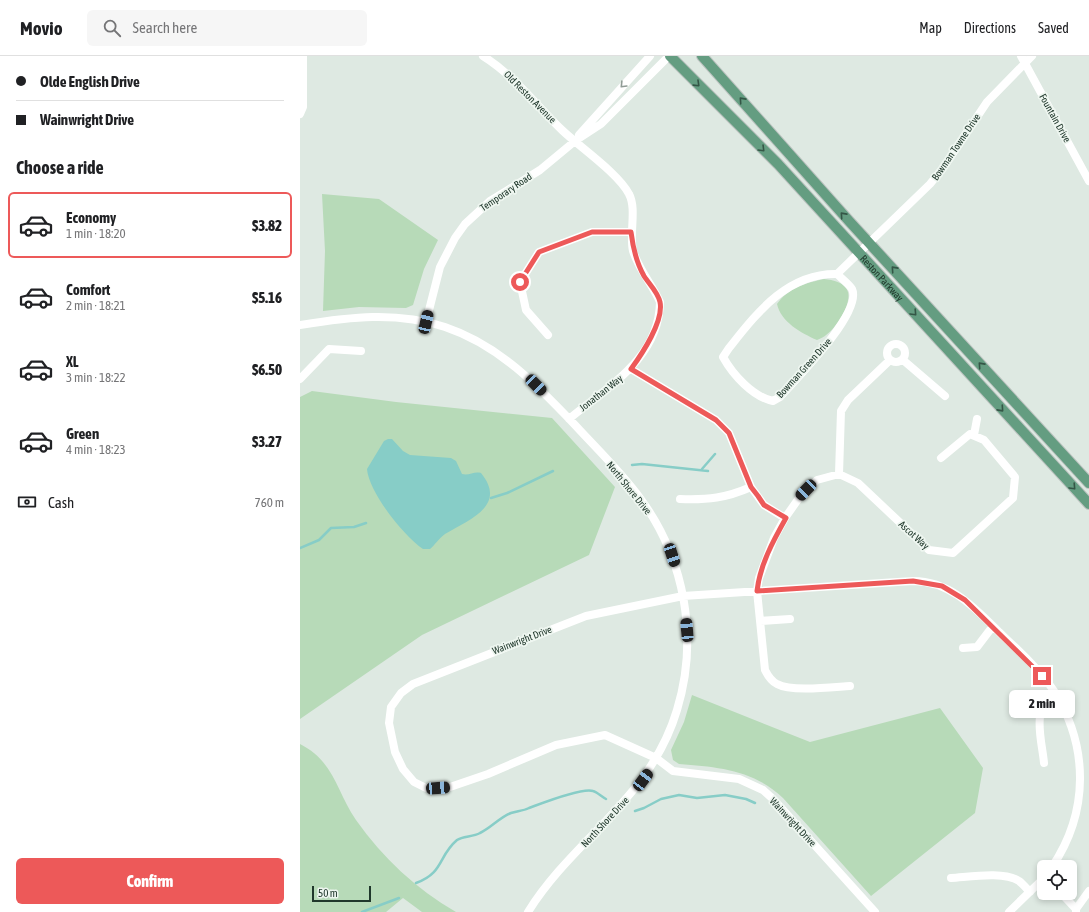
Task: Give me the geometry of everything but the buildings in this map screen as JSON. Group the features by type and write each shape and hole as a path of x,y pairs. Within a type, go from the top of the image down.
{"main road":[{"name":"Reston Parkway","path":"669,56 778,164 1089,504"},
{"name":"Reston Parkway","path":"702,56 870,243 1089,482"}],"street":[{"path":"300,114 303,107 303,56"},
{"name":"Old Reston Avenue","path":"483,56 516,81 575,141"},
{"name":"Temporary Road","path":"575,141 611,98 650,56"},
{"name":"Temporary Road","path":"426,322 440,267 455,238 465,224 490,201 540,170 575,141 607,119 669,56"},
{"name":"Bowman Towne Drive","path":"859,253 930,184 943,168 987,102 1023,60 1032,56"},
{"name":"Fountain Drive","path":"1023,60 1089,181"},
{"name":"Jonathan Way","path":"568,419 631,369 643,353 650,338 658,319 660,302 639,266 633,250 631,232 632,200 629,193 613,175 575,141"},
{"path":"548,335 526,310 520,282 539,252 592,232 631,232"},
{"path":"837,274 859,253"},
{"name":"Bowman Green Drive","path":"821,274 837,274 852,290 854,303 841,328 780,398 773,402 763,399 730,370 723,357 739,335 778,293 798,281 821,274"},
{"name":"North Shore Drive","path":"300,325 346,317 390,316 426,322 466,335 503,356 528,377 626,481 653,517 672,555 683,596 687,630 684,677 677,710 656,758 647,773 630,796 546,886 528,912"},
{"path":"890,360 888,356 890,348 898,345 905,351 903,360"},
{"path":"300,379 329,350 362,350"},
{"path":"890,360 894,362 903,360"},
{"path":"850,686 793,688 778,685 772,681 765,670 757,591 761,569 774,538 799,498 817,480 838,474 841,411 848,400 890,360"},
{"path":"903,360 945,396"},
{"path":"631,369 716,420 729,433 751,487 764,505 786,518"},
{"path":"941,458 970,434 974,435 976,419"},
{"name":"Ascot Way","path":"838,474 858,483 929,550 953,553 1013,498 1015,477 984,440 974,435"},
{"path":"680,499 705,500 731,496 751,487"},
{"name":"Wainwright Drive","path":"875,912 773,799 763,790 739,779 674,771 656,758 604,735 556,745 488,774 450,787 426,788 414,782 403,768 396,754 391,738 389,723 391,707 401,693 413,684 586,616 683,596 913,581 930,583 954,592 993,626 1042,676 1056,695 1070,720 1076,738 1081,770 1081,788 1075,822 1066,844 1056,860"},
{"path":"760,621 790,620"},
{"path":"963,648 977,647 993,626"},
{"path":"1044,763 1039,714 1042,706 1051,697 1056,695"},
{"path":"951,878 997,875 1019,881 1030,892"},
{"path":"1009,912 1037,885"},
{"path":"1067,900 1076,910 1089,891"}],"green space":[{"path":"322,194 379,199 438,240 424,269 413,305 406,308 359,307 323,311 325,251"},
{"path":"824,279 835,281 844,286 848,292 848,298 844,313 834,327 823,338 817,340 792,326 783,316 777,304 781,298 792,290 804,284"},
{"path":"312,391 396,402 552,418 615,487 589,555 422,635 300,719 300,397"},
{"path":"692,695 810,742 940,708 983,768 975,813 871,896 783,798 772,789 760,781 735,772 679,764 673,760 671,750 684,722"},
{"path":"300,744 312,751 328,768 356,820 389,860 414,883 456,912 422,912 403,898 386,912 300,912"}],"water":[{"path":"392,439 403,451 410,455 451,458 456,461 462,474 481,473 488,485 490,494 488,503 482,511 445,534 430,549 423,549 415,543 397,524 374,490 369,479 367,469 384,441"}],"waterway":[{"path":"702,469 715,454"},
{"path":"632,465 642,464 708,471"},
{"path":"491,498 507,493 553,471"},
{"path":"300,548 319,540 331,528 354,527 366,523"},
{"path":"416,883 432,874 451,846 457,840 480,833 511,813 580,791 593,791 606,799"},
{"path":"635,811 661,799 679,795 697,798 725,795 746,799 755,803"},
{"path":"362,912 399,898"}],"route":[{"path":"520,282 539,252 592,232 631,232 633,250 639,266 644,277 660,302 658,319 650,338 643,353 631,369 716,420 729,433 751,487 764,505 786,518 774,538 761,569 757,591 913,581 942,586 965,600 1042,676"}]}
